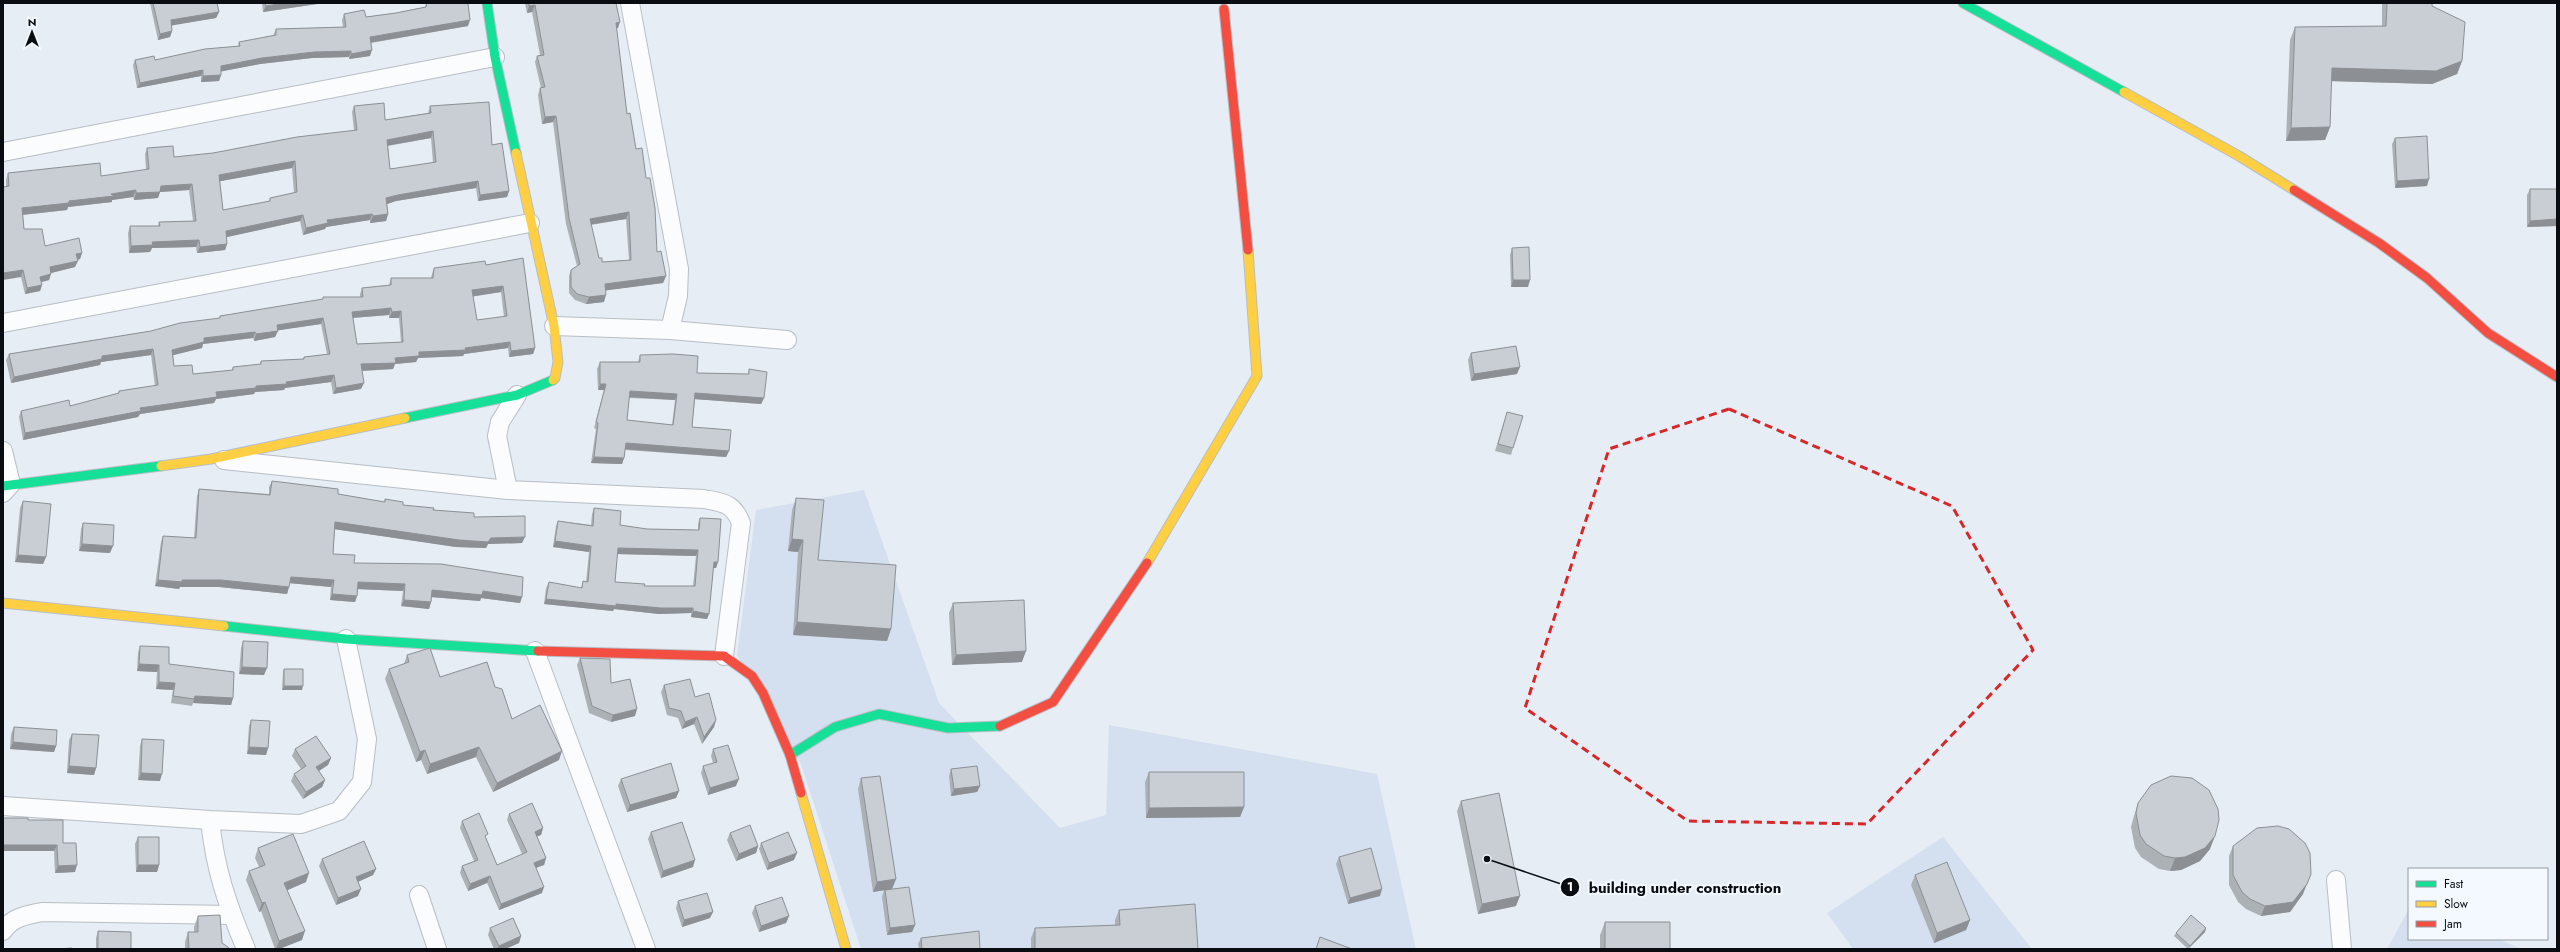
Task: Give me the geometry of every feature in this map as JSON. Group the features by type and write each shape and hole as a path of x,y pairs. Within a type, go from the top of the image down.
{"street":[{"path":"3,451 6,488 211,459 517,395 555,378 558,362 554,326 530,224 495,58 487,3"},
{"path":"630,3 679,269 678,296 670,330"},
{"path":"1963,3 2239,156 2379,243 2427,278 2488,333 2557,377"},
{"path":"790,755 835,727 879,714 948,728 997,728 1053,702 1152,556 1257,376 1254,315 1224,9"},
{"path":"3,152 495,58"},
{"path":"3,323 530,224"},
{"path":"554,326 670,330 787,340"},
{"path":"508,490 498,452 497,436 500,422 517,395"},
{"path":"211,459 508,490 704,499 727,504 736,511 741,523 724,656"},
{"path":"3,604 346,640 535,650 724,656 752,676 763,692 790,755 846,949"},
{"path":"3,806 210,820 301,824 339,811 351,798 362,782 367,739 346,640"},
{"path":"535,650 646,949"},
{"path":"210,820 214,859 232,915 246,949"},
{"path":"2336,880 2342,949"},
{"path":"419,895 436,949"},
{"path":"3,931 7,924 22,916 42,912 232,915"}],"highlighted area":[{"path":"1729,409 1952,506 2033,650 1867,824 1688,821 1525,708 1609,449"}],"shaded area":[{"path":"864,490 939,703 1060,828 1106,815 1109,725 1377,774 1416,949 861,949 801,764 737,655 756,510"},
{"path":"1943,837 2032,949 1853,949 1827,913"},
{"path":"2408,911 2408,940 2501,940 2521,949 2387,949"}],"building":[{"path":"153,3 217,3 219,12 171,20 172,31 160,34"},
{"path":"265,3 284,3 266,6"},
{"path":"427,3 468,3 470,20 370,37 372,50 351,54 351,51 314,52 262,58 221,66 221,75 203,76 203,70 140,83 135,60 154,56 155,60 205,49 240,46 239,42 276,35 276,29 346,27 344,14 364,10 366,17 426,7"},
{"path":"529,3 616,3 620,22 616,23 627,114 630,113 636,149 642,148 646,178 650,178 655,208 657,252 661,251 666,276 605,284 606,295 589,297 577,294 571,287 571,270 580,264 569,218 556,116 545,117 540,88 545,87 537,56 544,55 535,5 529,6","holes":["629,212 631,260 602,262 602,258 599,258 590,219"]},
{"path":"2387,3 2432,3 2432,6 2465,22 2462,61 2436,71 2332,68 2330,127 2291,128 2295,27 2386,26"},
{"path":"489,102 492,145 502,143 509,191 480,195 478,181 398,195 386,198 388,214 373,216 372,214 327,220 328,223 306,228 303,215 226,231 227,244 200,247 199,240 152,242 153,245 131,246 130,226 160,226 159,222 196,221 192,184 161,186 160,192 136,193 136,190 111,194 114,196 22,208 24,229 42,229 45,246 79,238 82,253 76,254 78,261 50,267 51,274 40,277 42,285 27,288 23,270 3,273 3,187 9,186 8,173 100,163 101,176 149,169 147,148 173,146 174,157 213,153 297,137 357,130 354,106 384,103 385,120 431,113 430,106","holes":["433,131 436,162 390,169 387,140","295,161 297,192 270,198 270,201 223,210 219,175"]},
{"path":"2427,136 2429,179 2397,181 2395,138"},
{"path":"2530,189 2557,189 2557,219 2530,221"},
{"path":"1529,247 1530,280 1513,280 1512,248"},
{"path":"523,258 535,348 511,351 510,342 465,348 466,350 419,352 419,356 395,358 396,363 361,364 364,383 336,388 334,375 286,382 287,384 256,386 256,388 216,392 217,397 140,408 141,411 25,433 21,411 69,400 70,406 119,393 119,391 158,385 153,349 102,356 102,359 14,377 9,354 151,331 180,323 220,318 220,316 323,299 323,297 363,297 362,288 391,285 391,278 433,278 434,268 485,261 486,265","holes":["503,286 507,316 477,320 472,290","391,308 392,312 401,311 403,342 357,344 352,312","323,318 330,354 304,357 304,359 261,361 261,364 233,367 233,370 193,374 192,365 174,366 172,350 204,342 204,338 278,331 277,325"]},
{"path":"1516,346 1520,367 1474,374 1471,353"},
{"path":"673,354 698,356 697,373 749,374 749,369 767,372 764,398 695,393 692,427 731,430 729,451 626,443 624,458 594,457 598,423 596,422 606,384 600,384 600,362 640,362 640,355","holes":["630,391 677,394 673,425 627,420"]},
{"path":"1507,412 1523,416 1513,448 1498,444"},
{"path":"272,481 338,489 338,494 385,502 385,499 403,502 403,505 434,508 433,510 474,513 474,517 525,516 525,537 491,538 488,542 459,540 335,522 333,554 355,555 354,563 441,564 523,577 522,597 483,591 482,595 432,590 431,602 404,600 405,584 358,582 357,596 332,594 334,580 291,577 289,587 221,580 182,580 182,582 158,580 163,536 196,538 199,489 270,495"},
{"path":"796,498 824,500 818,560 896,565 891,629 797,622 803,540 792,539"},
{"path":"23,501 51,504 46,557 18,555"},
{"path":"594,508 621,511 620,525 647,529 699,530 700,518 721,519 718,562 714,562 709,614 693,611 693,608 661,608 616,604 616,606 546,599 549,582 582,588 583,581 588,582 591,546 555,541 558,521 593,526","holes":["618,548 698,550 695,586 644,586 645,584 615,582"]},
{"path":"83,523 114,525 113,546 82,544"},
{"path":"1024,600 1026,651 956,655 953,603"},
{"path":"243,641 268,642 267,668 242,667"},
{"path":"140,646 169,647 169,664 234,672 233,698 195,696 194,699 173,696 175,683 159,682 159,665 139,664"},
{"path":"430,648 440,677 487,662 495,687 502,689 512,719 540,705 562,751 497,783 479,747 430,764 425,750 420,752 389,669 409,662 407,655"},
{"path":"580,658 610,659 611,683 630,679 637,709 613,715 592,706"},
{"path":"284,669 303,669 303,686 284,686"},
{"path":"690,679 695,697 709,693 716,720 704,737 697,717 685,722 681,711 669,708 664,685"},
{"path":"251,720 270,721 268,748 249,747"},
{"path":"14,727 57,730 56,746 13,742"},
{"path":"72,734 99,735 96,768 69,766"},
{"path":"316,736 331,758 316,767 325,780 306,792 294,774 306,766 295,749"},
{"path":"142,739 164,740 162,774 141,773"},
{"path":"728,745 739,779 710,788 703,766 717,762 713,749"},
{"path":"671,763 679,791 630,805 621,779"},
{"path":"977,766 980,786 954,789 951,769"},
{"path":"1149,772 1244,772 1244,807 1149,808"},
{"path":"880,776 896,879 877,882 861,778"},
{"path":"2171,776 2192,778 2209,790 2218,809 2219,820 2215,836 2205,848 2185,857 2175,858 2164,856 2146,844 2140,835 2136,813 2138,803 2151,785"},
{"path":"1499,793 1520,896 1482,904 1461,801"},
{"path":"532,803 543,828 535,832 546,858 534,863 544,887 501,904 490,876 470,884 462,866 478,860 462,821 479,813 488,834 485,836 497,865 527,852 509,814"},
{"path":"3,818 63,820 63,843 76,843 77,865 58,866 57,845 3,845"},
{"path":"682,822 695,860 663,871 651,832"},
{"path":"750,825 758,846 739,854 730,833"},
{"path":"2278,826 2289,829 2305,843 2310,853 2311,874 2307,884 2293,902 2265,906 2250,899 2242,892 2233,875 2233,846 2257,828"},
{"path":"788,832 797,853 769,863 761,843"},
{"path":"293,834 309,873 284,883 305,931 279,941 265,902 262,903 249,871 265,865 258,848"},
{"path":"138,837 159,837 159,865 138,865"},
{"path":"364,841 376,869 356,877 361,889 338,898 322,859"},
{"path":"1371,848 1382,889 1350,898 1339,857"},
{"path":"1947,862 1970,920 1937,933 1915,875"},
{"path":"909,887 915,925 890,928 885,890"},
{"path":"707,893 713,912 684,920 678,901"},
{"path":"782,897 789,916 761,926 755,906"},
{"path":"1195,904 1198,949 1035,949 1035,928 1120,925 1119,910"},
{"path":"220,915 222,943 229,949 189,949 188,932 198,932 198,916"},
{"path":"2191,915 2206,928 2190,946 2176,933"},
{"path":"513,918 521,936 499,946 490,928"},
{"path":"1605,922 1670,922 1670,949 1605,949"},
{"path":"98,931 131,932 131,949 98,949"},
{"path":"979,931 980,949 922,949 921,938"},
{"path":"1320,937 1352,949 1316,949"}],"traffic: fast":[{"path":"487,3 495,57 516,153"},
{"path":"1963,3 2124,92"},
{"path":"405,418 517,395 553,380"},
{"path":"3,486 161,466"},
{"path":"224,626 346,639 538,651"},
{"path":"790,755 835,727 879,714 948,728 1000,726"}],"traffic: slow":[{"path":"2124,92 2239,156 2294,190"},
{"path":"516,153 554,326 558,362 555,378 553,380"},
{"path":"1147,563 1257,376 1248,250"},
{"path":"161,466 211,459 405,418"},
{"path":"3,603 224,626"},
{"path":"801,793 846,949"}],"traffic: jam":[{"path":"1224,9 1248,250"},
{"path":"2294,190 2379,243 2427,278 2488,333 2557,377"},
{"path":"1000,726 1053,702 1147,563"},
{"path":"538,651 724,656 752,676 763,693 790,755 801,793"}],"place":[{"name":"building under construction","path":"1487,859"}]}
